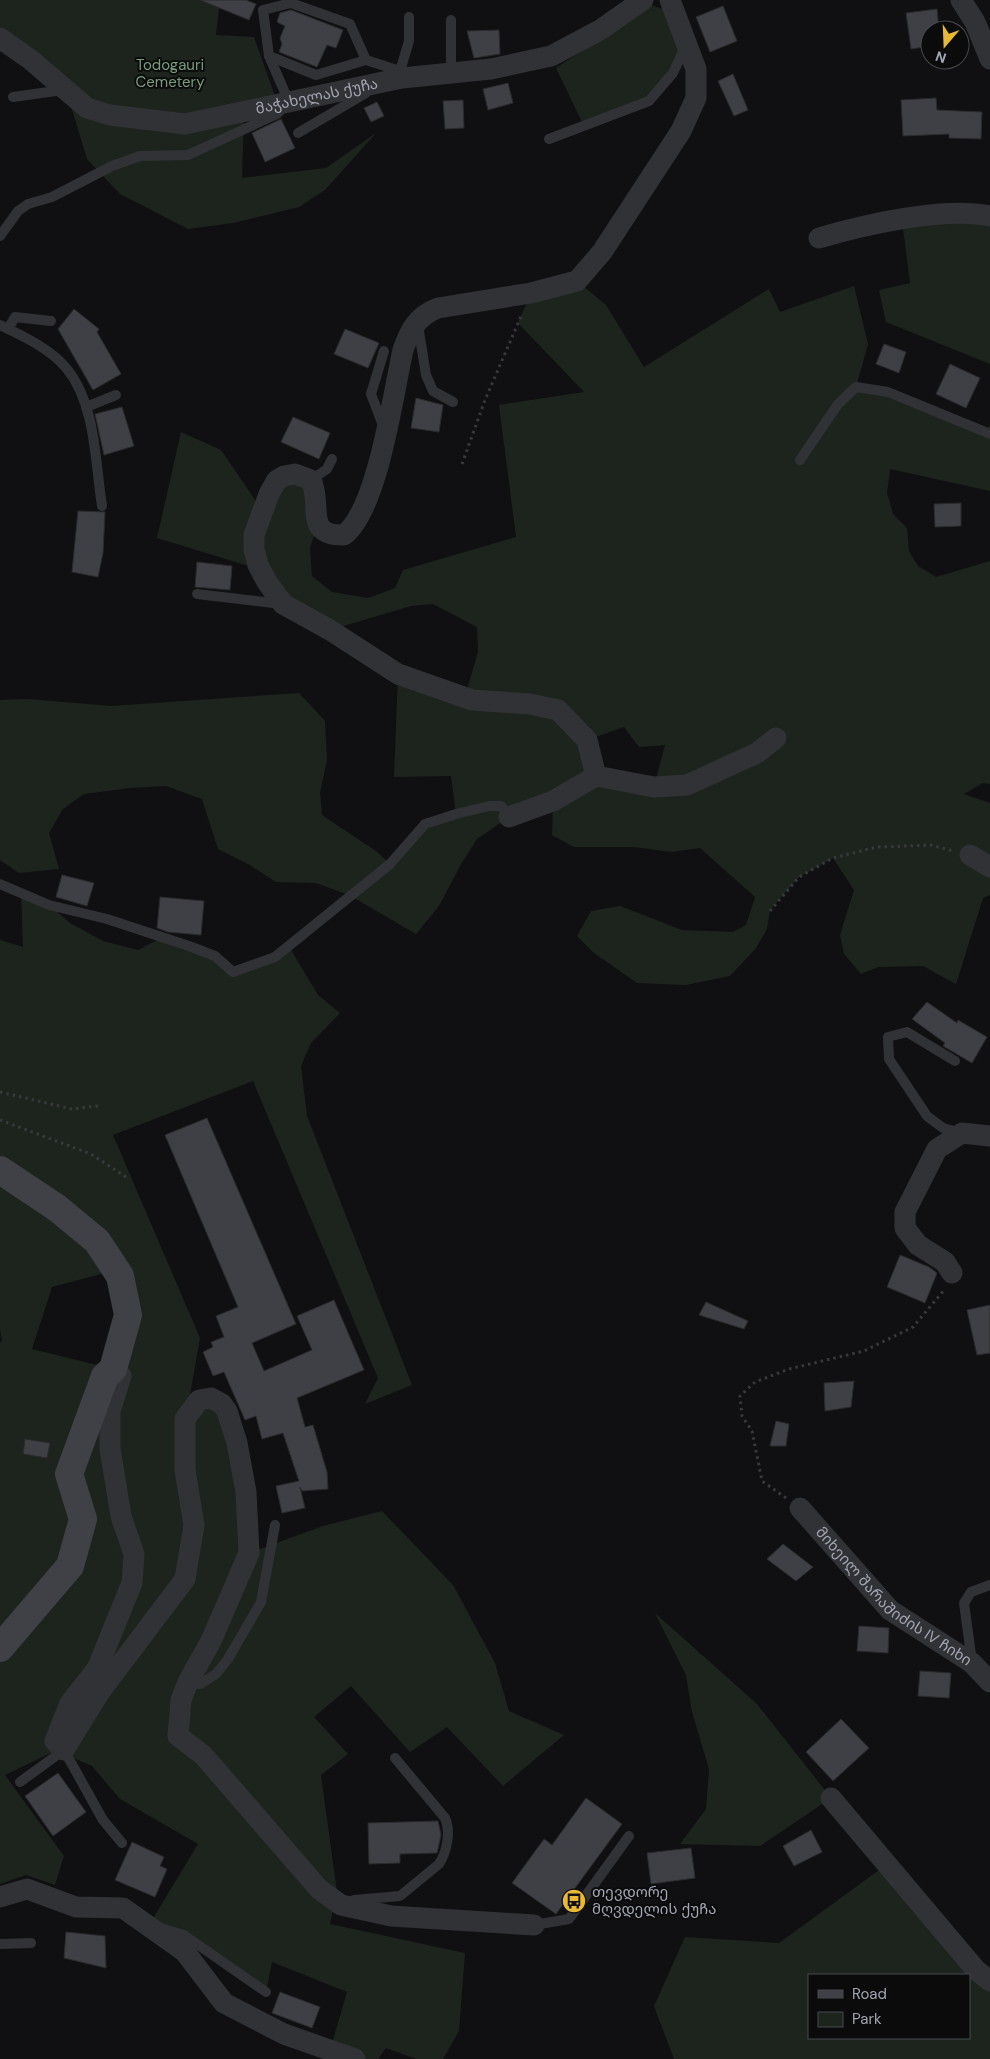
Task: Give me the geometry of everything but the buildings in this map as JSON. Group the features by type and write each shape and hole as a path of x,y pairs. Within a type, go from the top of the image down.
{"street":[{"name":"მაჭახელას ქუჩა","path":"0,38 31,60 63,90 87,108 110,115 185,124 396,77 491,69 550,56 600,30 643,0"},
{"path":"596,776 587,740 558,710 530,704 472,700 398,674 330,630 283,604 267,582 258,565 254,549 254,535 269,494 277,480 284,476 296,474 311,480 315,488 319,527 325,533 344,535 352,529 371,488 386,431 402,350 410,331 427,312 438,308 531,293 577,281 602,252 680,131 697,90 696,69 670,0"},
{"path":"961,0 976,22 990,59"},
{"path":"819,238 861,225 974,212 990,216"},
{"path":"509,817 553,800 596,776 654,787 687,786 757,753 776,738"},
{"path":"970,855 990,867"},
{"path":"952,1273 945,1262 918,1245 906,1228 905,1212 937,1149 962,1133 990,1136"},
{"path":"0,1170 57,1208 97,1241 120,1276 128,1315 113,1369 105,1376 69,1474 82,1519 70,1566 0,1648"},
{"path":"113,1369 121,1376 110,1411 110,1449 121,1516 134,1554 132,1583 97,1669 70,1703 55,1741 64,1750 99,1693 184,1579 194,1525 185,1470 185,1419 199,1400 211,1398 222,1404 227,1411 236,1443 246,1492 249,1553 211,1641 188,1682 182,1700 178,1736 203,1755 319,1889 342,1905 391,1916 534,1924"},
{"name":"მიხეილ შარაშიძის IV ჩიხი","path":"800,1508 890,1610 972,1663 990,1682"},
{"path":"831,1798 976,1970 990,1981"},
{"path":"0,1897 26,1889 76,1907 123,1908 185,1952 224,2003 284,2034 355,2059"}],"lane":[{"path":"0,236 18,211 28,204 52,197 112,166 140,156 188,155 277,114 289,102 269,56 263,10 291,3 350,24 366,60 396,77"},
{"path":"298,133 396,77 408,41 409,16"},
{"path":"451,20 451,72"},
{"path":"549,139 650,101 673,74 686,44"},
{"path":"269,56 316,75 366,60"},
{"path":"12,97 63,90"},
{"path":"51,320 15,317 4,327 51,354 67,369 86,407 102,506"},
{"path":"418,320 426,375 433,391 453,402"},
{"path":"384,350 371,394 386,431"},
{"path":"800,460 838,404 856,387 888,392 990,434"},
{"path":"86,407 116,395"},
{"path":"311,480 327,469 332,459"},
{"path":"197,594 283,604"},
{"path":"0,884 49,904 107,919 189,946 215,956 233,972 275,957 378,874 425,824 489,806 501,806 509,817"},
{"path":"955,1061 907,1032 888,1037 889,1058 927,1116 943,1128 962,1133"},
{"path":"188,1682 200,1684 216,1674 228,1659 261,1602 274,1526"},
{"path":"972,1663 964,1603 971,1592 990,1585"},
{"path":"20,1782 64,1750 103,1820 122,1843"},
{"path":"342,1905 350,1901 368,1900 376,1896 400,1896 439,1864 444,1857 448,1824 395,1758"},
{"path":"534,1924 569,1919 629,1836"},
{"path":"149,1925 184,1935 266,1992"},
{"path":"0,1944 31,1943"}],"path":[{"path":"462,464 485,400 531,293"},
{"path":"770,910 799,877 833,858 877,847 931,845 970,855"},
{"path":"0,1092 72,1109 98,1106"},
{"path":"0,1120 91,1154 130,1180"},
{"path":"800,1508 762,1481 752,1431 742,1416 740,1396 755,1382 789,1369 864,1351 913,1328 948,1285 952,1273"}],"green space":[{"name":"Todogauri Cemetery","path":"0,0 207,0 219,8 216,35 254,37 276,99 199,115 121,108 90,98 0,31"},
{"path":"651,5 674,13 686,44 649,101 584,126 556,68"},
{"path":"71,106 117,124 244,115 242,178 326,168 376,133 325,190 299,207 233,223 188,229 120,194 87,159"},
{"path":"990,216 990,364 886,322 879,290 910,283 902,220"},
{"path":"577,281 606,305 644,367 769,289 780,312 854,286 868,344 856,387 888,392 987,432 990,424 990,491 890,469 887,493 893,514 907,528 909,551 918,566 936,577 990,561 990,784 983,783 964,794 990,803 990,895 983,898 956,984 923,966 878,967 861,974 844,954 840,935 854,890 833,858 799,877 770,910 767,929 756,948 730,976 686,985 637,983 594,953 577,936 591,911 620,906 682,930 733,932 746,925 755,897 700,848 671,852 634,847 574,847 552,835 553,801 509,817 477,839 439,906 416,934 349,895 316,883 276,882 248,864 218,849 202,799 166,786 130,788 84,794 63,809 49,833 59,869 19,873 0,860 0,700 28,699 111,706 299,693 325,721 327,760 320,793 322,815 376,851 390,864 425,824 456,813 451,776 394,777 398,674 472,699 468,686 478,652 477,627 433,604 411,606 330,630 252,567 157,538 181,432 221,450 264,513 289,480 304,483 315,532 310,548 312,576 332,592 368,598 395,588 403,570 516,537 499,405 584,392 518,323 531,293","holes":["624,727 639,747 665,745 654,787 596,776 587,740"]},
{"path":"21,891 49,905 70,923 103,941 138,950 163,937 189,946 233,972 261,963 288,945 318,995 340,1013 311,1043 301,1066 307,1116 412,1385 365,1404 378,1378 253,1081 113,1135 200,1338 186,1417 190,1410 222,1404 249,1553 323,1526 382,1511 453,1585 495,1663 509,1711 564,1735 503,1786 447,1727 410,1752 351,1686 314,1717 348,1754 321,1775 337,1892 330,1924 465,1953 459,2031 443,2059 416,2059 386,2048 378,2059 355,2059 330,2050 347,1992 272,1962 266,1992 184,1935 149,1925 198,1844 120,1799 92,1766 71,1757 51,1753 5,1775 64,1856 55,1885 26,1875 0,1884 0,1343 2,1341 0,1329 0,940 23,947","holes":["116,1270 113,1369 32,1349 52,1287"]},
{"path":"655,1613 757,1704 831,1798 760,1846 680,1844 706,1809 709,1769 692,1712 686,1675"},
{"path":"886,1865 990,1981 990,2059 674,2059 654,2006 685,1937 779,1943"}],"place":[{"name":"თევდორე მღვდელის ქუჩა","path":"574,1901"}]}
